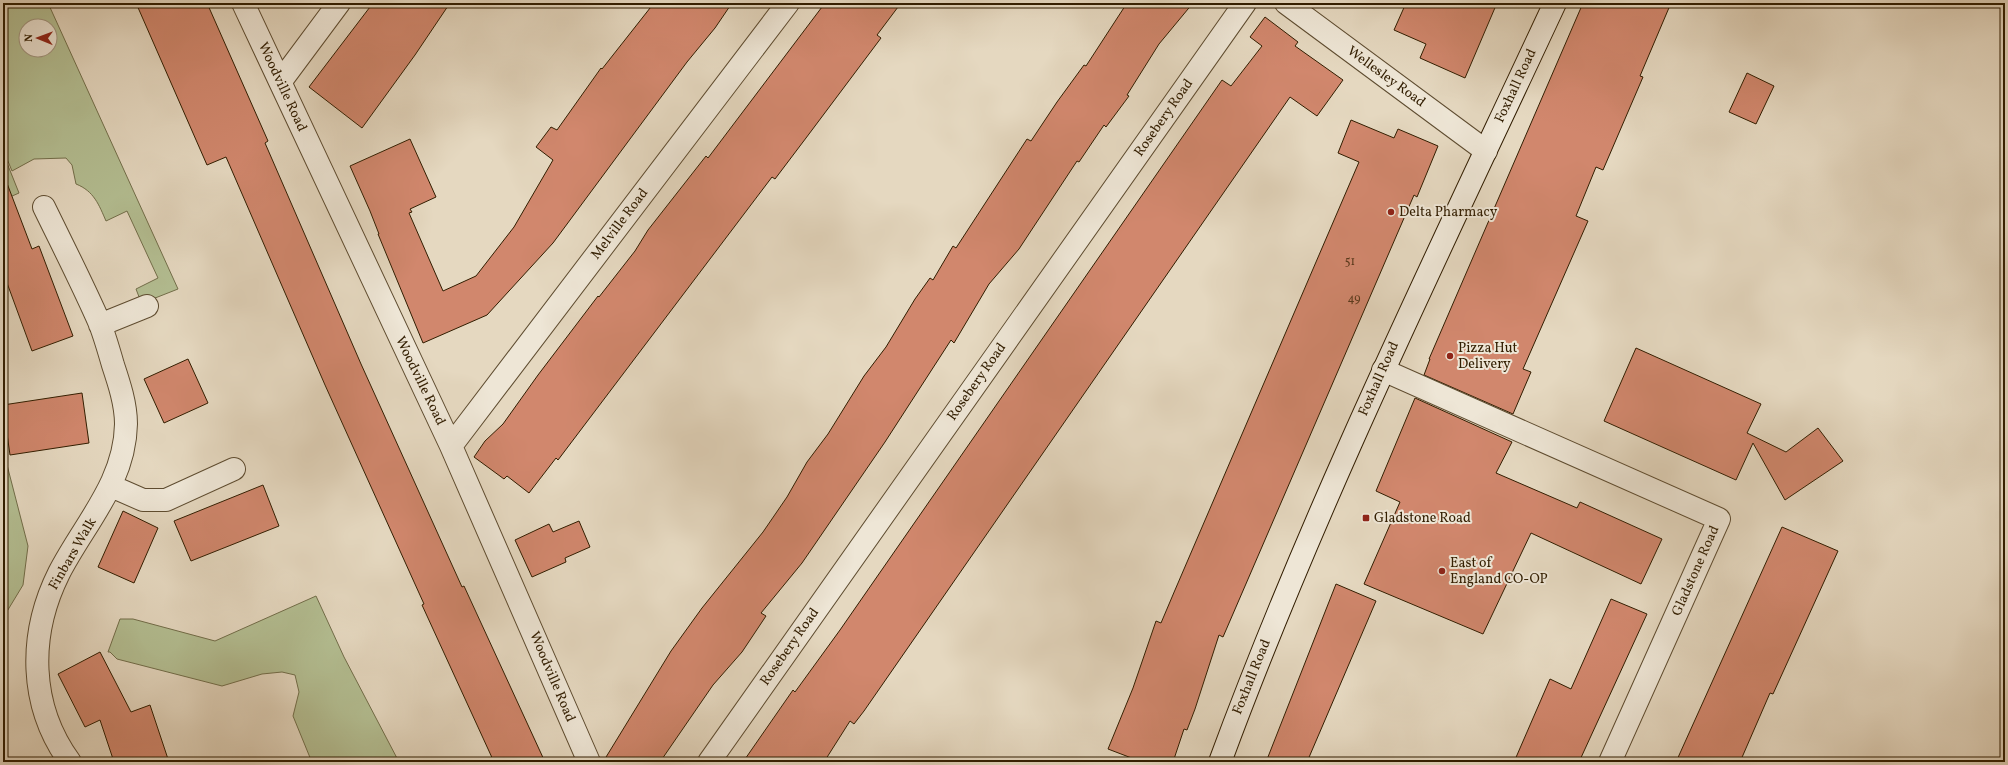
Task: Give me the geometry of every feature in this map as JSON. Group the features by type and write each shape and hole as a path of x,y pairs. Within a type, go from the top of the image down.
{"street":[{"name":"Woodville Road","path":"243,3 452,446 589,762"},
{"path":"281,81 339,3"},
{"name":"Melville Road","path":"452,446 788,3"},
{"name":"Rosebery Road","path":"709,762 1245,3"},
{"name":"Wellesley Road","path":"1286,3 1486,151"},
{"name":"Foxhall Road","path":"1220,762 1298,561 1383,370 1555,3"},
{"name":"Finbars Walk","path":"44,207 100,325 119,385 126,423 120,461 111,486 59,573 48,599 38,634 38,679 43,706 50,729 70,762"},
{"path":"100,325 147,306"},
{"name":"Gladstone Road","path":"1383,370 1719,519 1610,762"},
{"path":"111,486 143,500 166,500 234,469"}],"green space":[{"path":"3,3 48,3 55,18 18,18 18,58 58,58 58,25 178,289 145,302 141,302 136,289 158,278 127,211 106,221 92,195 87,190 76,184 72,165 66,158 34,159 12,171 3,149"},
{"path":"3,153 19,193 3,200"},
{"path":"3,437 6,461 28,546 23,585 3,618"},
{"path":"316,596 344,657 399,762 307,762 311,760 293,716 299,692 295,675 282,672 262,674 222,686 117,659 110,652 108,652 120,619 133,619 215,641"}],"building":[{"path":"136,3 207,3 268,141 265,143 361,364 462,587 464,586 545,762 494,762 422,605 424,604 325,385 226,157 207,165"},
{"path":"373,3 450,3 415,55 362,128 309,87"},
{"path":"654,3 732,3 715,28 687,62 553,243 487,315 423,343 370,211 350,166 410,139 436,197 410,209 412,212 409,213 443,291 476,276 514,227 553,160 536,147 551,127 557,130 601,68 602,69"},
{"path":"825,3 901,3 877,35 881,38 806,138 775,179 772,177 558,460 556,458 529,493 507,476 504,479 474,457 485,441 503,424 598,296 599,297 635,251 648,230 706,156 708,158"},
{"path":"1127,3 1193,3 1159,44 1127,95 1129,96 1106,127 1104,125 1079,162 1077,161 1019,249 989,284 954,343 951,340 885,442 802,563 761,613 766,616 742,652 713,685 660,762 603,762 671,651 702,608 763,532 787,497 807,462 828,434 864,376 886,347 915,299 930,278 933,280 953,246 956,248 1027,139 1031,141 1084,65 1086,66"},
{"path":"1406,3 1497,3 1465,78 1420,58 1426,44 1394,30"},
{"path":"1583,3 1671,3 1640,76 1643,77 1603,170 1596,167 1576,216 1588,221 1523,369 1531,372 1513,414 1424,375 1429,359"},
{"path":"1265,17 1298,42 1295,46 1343,80 1317,116 1290,97 864,711 854,724 850,721 824,762 743,762 793,690 795,692 840,630 1222,80 1231,86 1262,46 1250,37"},
{"path":"1747,73 1774,86 1756,124 1729,112"},
{"path":"1351,120 1394,138 1398,129 1438,146 1417,197 1414,195 1223,637 1219,635 1195,709 1187,730 1184,729 1173,762 1142,762 1108,749 1133,688 1156,621 1161,623 1359,162 1338,153"},
{"path":"5,178 32,249 39,246 73,336 32,351 3,272 3,179"},
{"path":"1636,348 1761,404 1747,433 1786,452 1818,428 1843,461 1785,500 1753,443 1736,480 1604,421"},
{"path":"188,359 208,403 164,423 144,379"},
{"path":"82,393 89,443 10,455 3,405"},
{"path":"1415,398 1512,442 1496,473 1577,508 1580,502 1662,539 1641,584 1531,533 1483,634 1364,584 1400,502 1376,491"},
{"path":"263,485 279,526 191,561 174,521"},
{"path":"123,511 158,528 134,583 98,567"},
{"path":"579,521 590,547 565,558 566,562 532,577 515,540 549,524 553,532"},
{"path":"1782,527 1838,551 1773,694 1770,693 1740,762 1676,762"},
{"path":"1336,584 1376,601 1307,762 1266,762"},
{"path":"1611,599 1647,614 1579,762 1514,762 1550,679 1571,689"},
{"path":"100,652 131,712 150,705 169,762 114,762 100,720 85,727 58,674"}],"place":[{"name":"Delta Pharmacy","path":"1391,212"},
{"name":"Pizza Hut Delivery","path":"1450,356"},
{"name":"Gladstone Road","path":"1366,518"},
{"name":"East of England CO-OP","path":"1442,571"}]}
